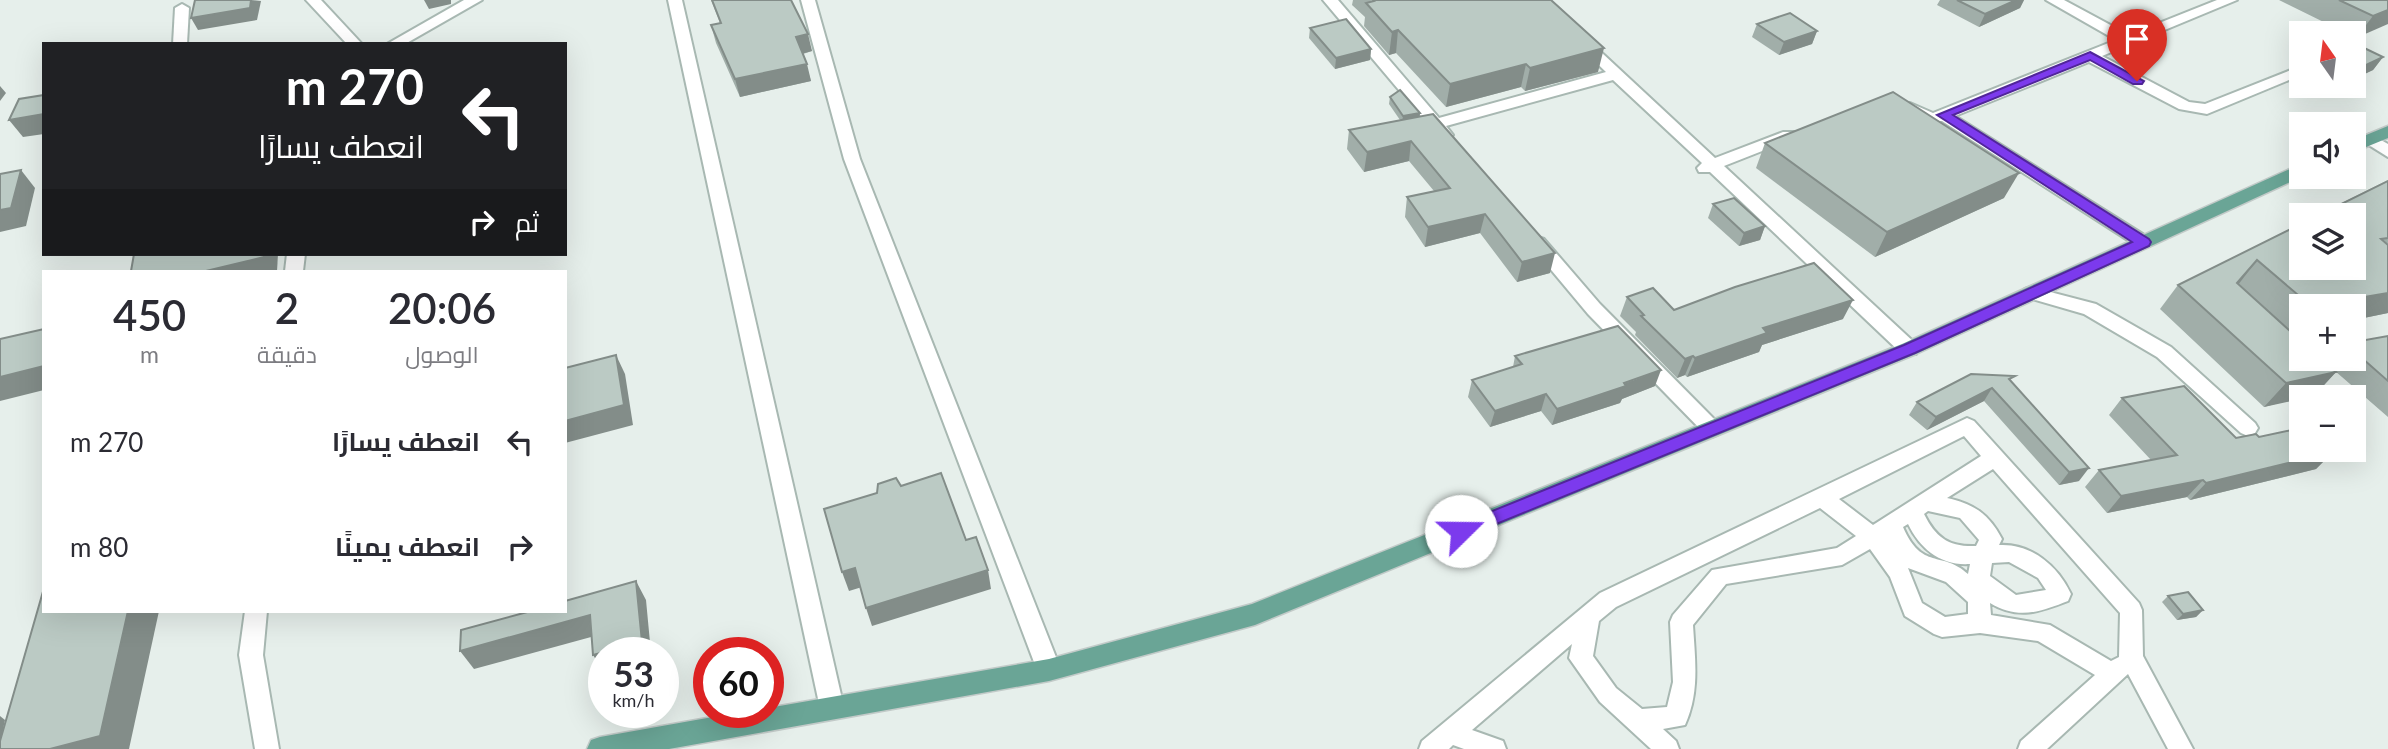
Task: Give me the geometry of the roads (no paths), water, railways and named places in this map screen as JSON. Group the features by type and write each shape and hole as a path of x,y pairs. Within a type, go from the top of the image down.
{"main road":[{"path":"2366,141 2388,131"},
{"path":"600,749 1049,670 1255,614 1909,349 2289,175"}],"street":[{"path":"313,0 353,42"},
{"path":"398,42 475,0"},
{"path":"674,0 832,708"},
{"path":"808,0 852,159 1049,670"},
{"path":"1330,0 1454,144"},
{"path":"2053,0 2128,41"},
{"path":"1897,102 1933,119 2230,0"},
{"path":"180,42 182,8"},
{"path":"1566,28 1617,74 1709,167 1909,349"},
{"path":"2090,56 2185,106 2207,109 2289,75"},
{"path":"1410,129 1617,74"},
{"path":"1943,115 2143,242"},
{"path":"1709,167 1800,131"},
{"path":"2366,144 2388,152"},
{"path":"1524,227 1594,309 1712,429"},
{"path":"2031,293 2090,309 2164,352 2248,428"},
{"path":"1432,749 1453,734 1608,600 1968,426 2131,610 2131,657 2181,749"},
{"path":"1638,720 1677,718 1685,682 1681,622 1720,576 1843,556 1995,457"},
{"path":"1822,498 1882,530 1900,545 1913,561 1954,575 1979,598 1980,623"},
{"path":"1919,507 1967,511 1991,539 1983,554 1954,556 1925,537 1919,507"},
{"path":"1882,530 1905,581 1913,609 1942,627 1980,623 2042,632 2113,674"},
{"path":"256,613 251,655 267,749"},
{"path":"1590,616 1581,658 1608,695 1667,749"},
{"path":"2030,749 2131,657"},
{"path":"1453,734 1494,749"}]}
